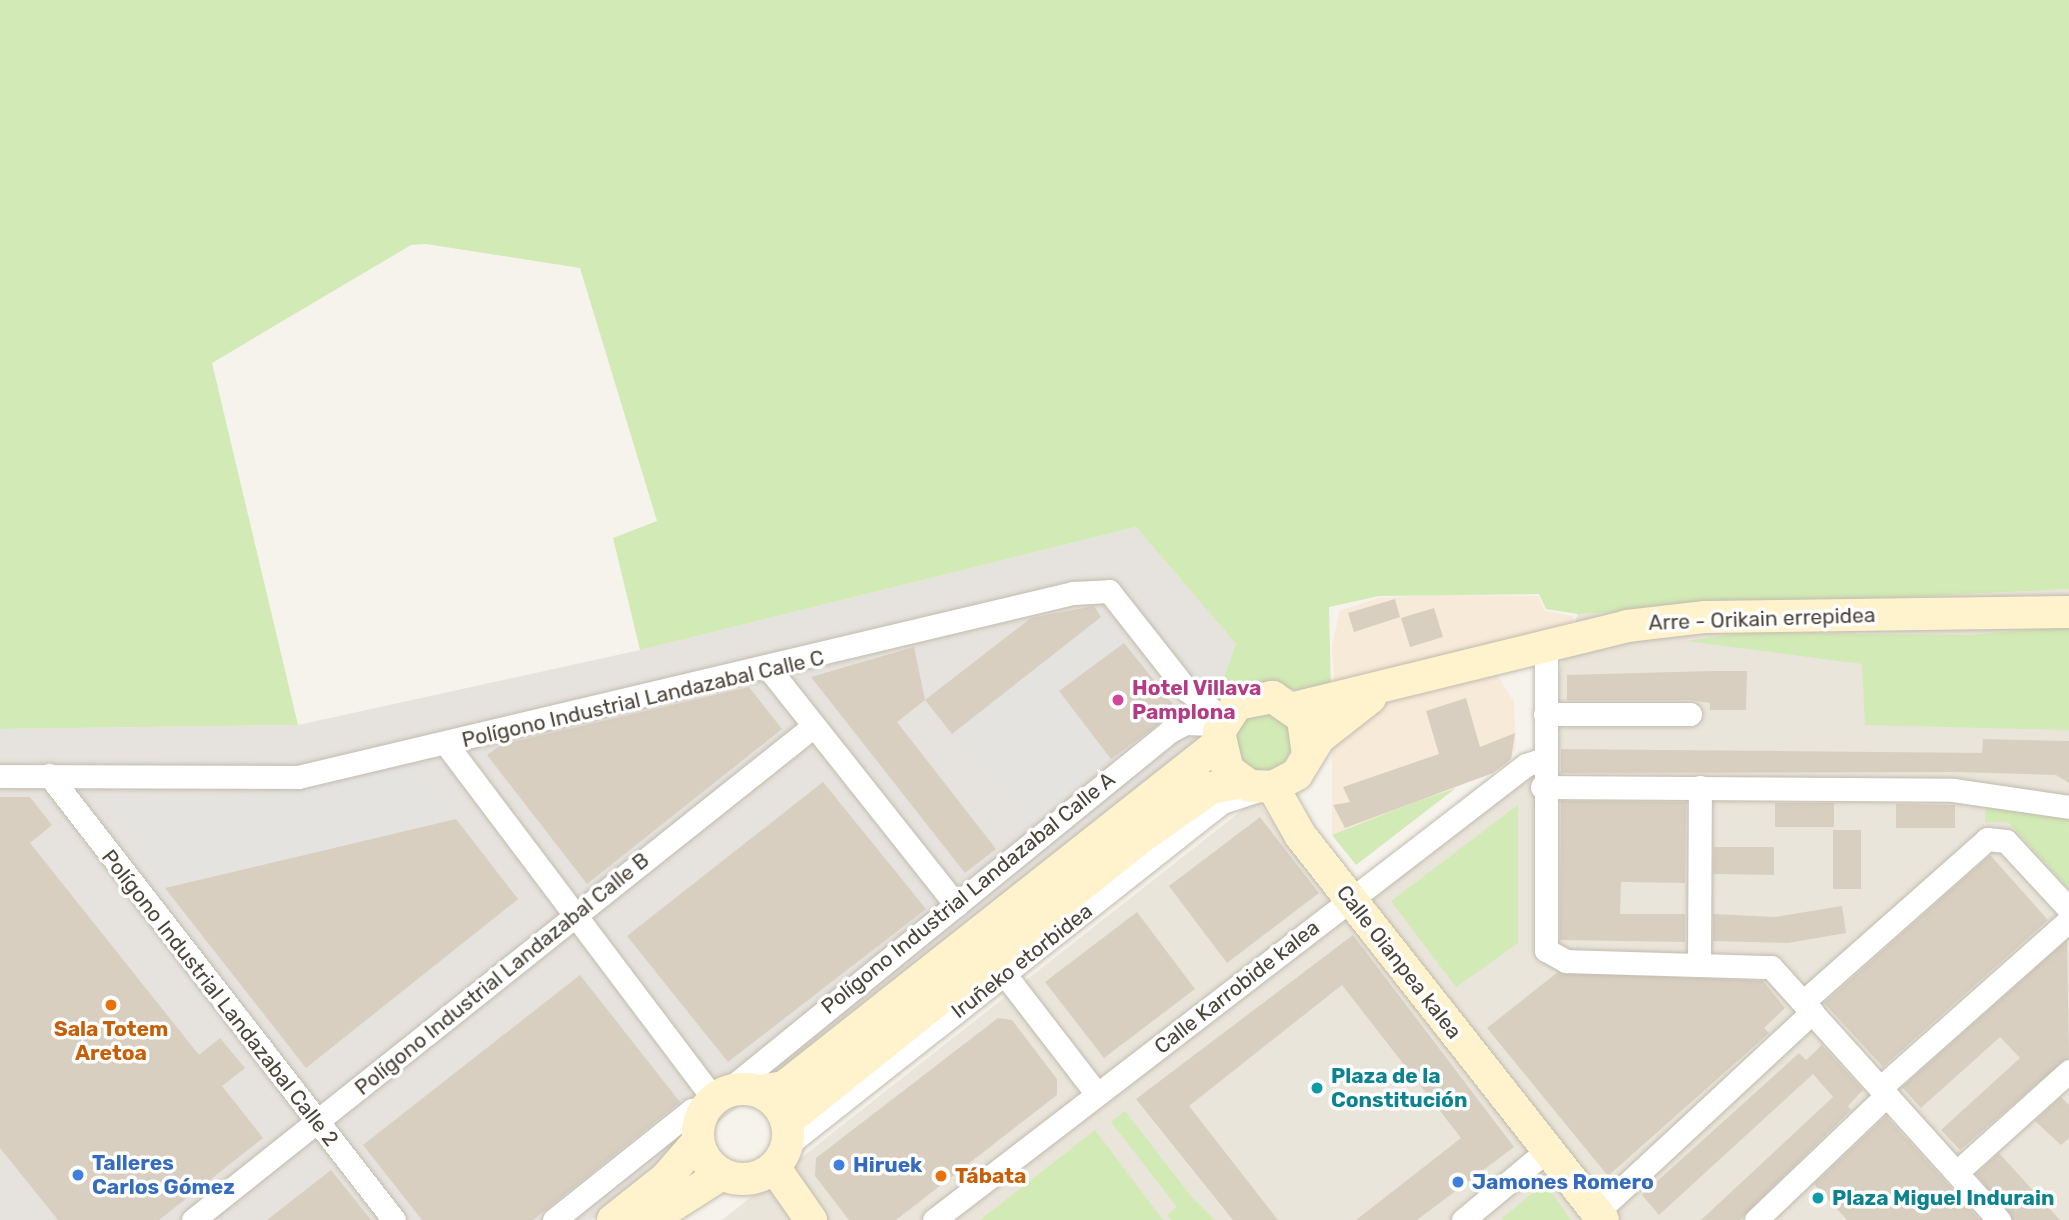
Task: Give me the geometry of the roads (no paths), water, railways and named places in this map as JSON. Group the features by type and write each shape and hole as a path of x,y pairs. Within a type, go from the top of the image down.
{"main road":[{"name":"Arre - Orikain errepidea","path":"1294,708 1379,690 1627,626 1704,617 2069,612"},
{"path":"1221,729 1228,771 1259,785 1306,759 1379,690"},
{"path":"612,1220 666,1178 698,1141 716,1099 784,1087 1221,729 1252,698 1273,697 1294,708 1308,730 1306,759 1294,801 1300,835"},
{"name":"Calle Oianpea kalea","path":"1259,785 1351,899 1546,1152 1600,1216"},
{"name":"Iruñeko etorbidea","path":"782,1144 1136,841 1211,788 1259,785"},
{"path":"760,1091 811,1220"},
{"path":"698,1141 729,1177"},
{"path":"650,1220 729,1177 782,1144"}],"street":[{"name":"Polígono Industrial Landazabal Calle C","path":"0,776 299,777 770,670 1073,593 1109,591 1221,729"},
{"path":"1546,645 1542,787 1544,940 1555,958 1771,967 1999,1220"},
{"path":"770,670 811,728 956,905"},
{"path":"1545,714 1690,715"},
{"name":"Polígono Industrial Landazabal Calle A","path":"554,1220 692,1111 716,1099 1170,731 1185,723 1221,729"},
{"name":"Polígono Industrial Landazabal Calle B","path":"193,1220 811,728"},
{"path":"447,745 716,1099"},
{"name":"Calle Karrobide kalea","path":"934,1220 1526,765 1543,760"},
{"name":"Polígono Industrial Landazabal Calle 2","path":"49,775 316,1123 394,1220"},
{"name":"Iruñeko etorbidea","path":"782,1144 1006,976 1222,802 1259,785"},
{"path":"1542,787 1954,790 2069,807"},
{"path":"1699,962 1700,788"},
{"path":"1600,1216 1807,1007 1987,839 2006,841 2069,909"},
{"path":"1756,1220 1884,1091 2069,920"},
{"path":"1006,976 1097,1094"},
{"path":"1957,1172 2069,1071"},
{"path":"1463,1220 1546,1152"},
{"path":"673,1220 729,1177"}],"place":[{"name":"Hotel Villava Pamplona","path":"1118,700"},
{"name":"Sala Totem Aretoa","path":"111,1005"},
{"name":"Plaza de la Constitución","path":"1317,1088"},
{"name":"Hiruek","path":"839,1165"},
{"name":"Talleres Carlos Gómez","path":"78,1175"},
{"name":"Tábata","path":"941,1176"},
{"name":"Jamones Romero","path":"1458,1182"},
{"name":"Plaza Miguel Indurain","path":"1818,1198"}]}
